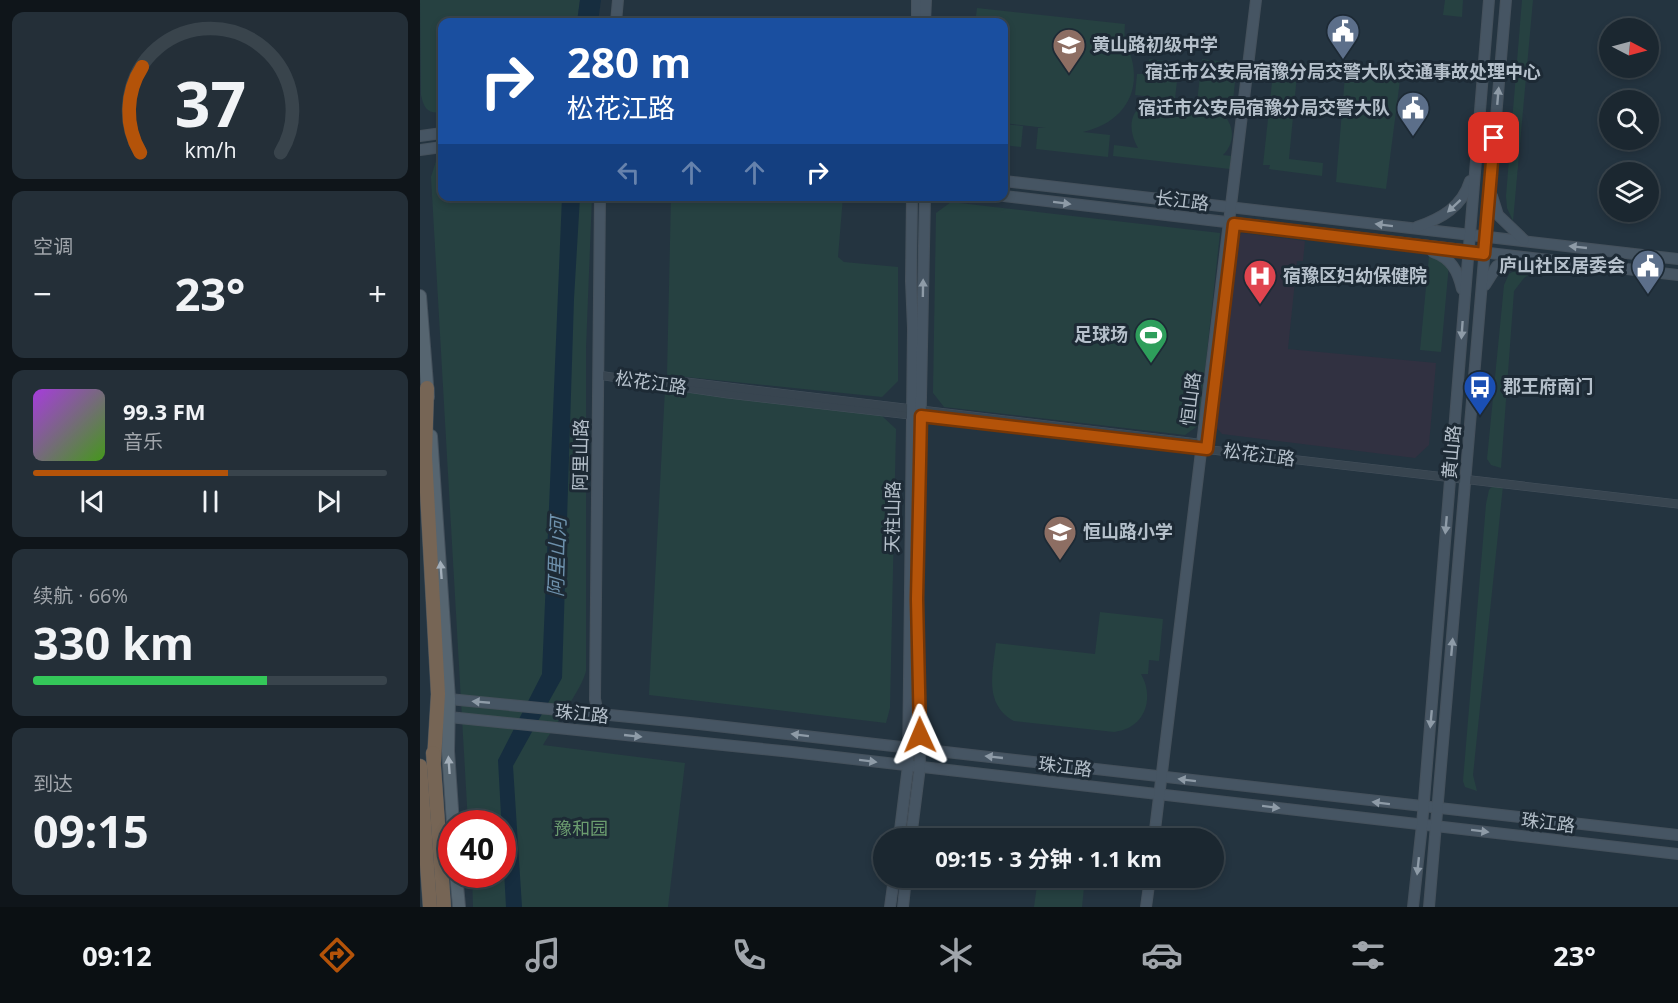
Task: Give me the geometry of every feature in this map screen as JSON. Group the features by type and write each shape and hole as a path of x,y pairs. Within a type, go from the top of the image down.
{"highway":[{"path":"427,388 425,456 438,694 434,760"},
{"path":"420,542 444,907"},
{"path":"420,766 430,907"}],"main road":[{"path":"420,296 449,699 448,751 452,810"},
{"path":"457,888 459,907"}],"street":[{"path":"616,18 618,0"},
{"path":"917,0 917,18"},
{"path":"926,0 926,18"},
{"name":"恒山路","path":"1156,828 1162,794 1232,223 1256,0"},
{"name":"恒山路","path":"1233,208 1261,0"},
{"name":"黄山路","path":"1413,907 1424,808 1489,0"},
{"name":"黄山路","path":"1429,907 1438,826 1506,0"},
{"path":"420,136 438,134"},
{"path":"420,150 438,148"},
{"path":"1414,229 1443,216 1457,206 1467,190 1475,166"},
{"name":"长江路","path":"1008,181 1678,258"},
{"path":"1490,184 1498,215 1527,242"},
{"name":"长江路","path":"1008,196 1678,275"},
{"name":"阿里山路","path":"598,714 595,699 600,201"},
{"name":"天柱山路","path":"912,201 920,749 912,828"},
{"name":"天柱山路","path":"900,828 908,766 916,413 925,201"},
{"path":"1419,246 1448,259 1456,272 1464,300"},
{"path":"1481,297 1486,282 1497,266 1509,259 1520,258"},
{"name":"松花江路","path":"598,375 611,373 916,413 1678,504"},
{"name":"松花江路","path":"1466,477 1678,499"},
{"name":"珠江路","path":"449,699 907,747 1678,836"},
{"name":"珠江路","path":"449,717 920,767 1678,854"},
{"path":"1069,784 1071,766"},
{"name":"恒山路","path":"1160,828 1162,794"},
{"path":"1602,846 1604,827"},
{"path":"890,907 893,888"},
{"path":"903,907 905,888"},
{"path":"1146,907 1149,888"},
{"path":"1151,907 1154,888"}],"shaded area":[{"name":"宿豫区妇幼保健院","path":"1242,233 1305,241 1303,261 1297,261 1288,349 1436,363 1429,445 1415,458 1222,434 1213,424 1236,239"}],"green space":[{"path":"420,0 580,0 578,18 438,18 438,112 427,110 421,95"},
{"path":"1445,0 1463,0 1462,17 1443,15"},
{"path":"1522,0 1533,0 1513,221 1507,208 1506,196"},
{"name":"黄山路初级中学","path":"977,8 1125,24 1125,39 1134,74 1130,97 1124,107 1107,123 1083,132 1110,135 1108,157 1036,149 1038,128 1046,128 1008,123 1008,18 971,18 976,16"},
{"path":"1149,59 1179,63 1175,99 1197,102 1202,59 1237,63 1232,110 1218,109 1227,119 1232,131 1231,143 1223,155 1231,156 1230,169 1113,156 1114,145 1138,148 1132,131 1133,116 1143,105 1161,101 1161,98 1135,95 1137,74 1147,74"},
{"path":"1283,61 1334,67 1332,78 1297,75 1289,159 1323,163 1322,176 1269,169 1270,165 1263,165 1274,64"},
{"path":"1350,73 1400,80 1386,189 1336,182 1345,76"},
{"path":"1008,124 1023,126 1021,147 1008,145"},
{"name":"豫和园","path":"438,160 438,201 592,201 586,348 586,671 574,697 543,745 685,763 668,907 473,907 472,888 516,888 516,810 467,810 431,177"},
{"path":"671,201 843,201 838,257 844,262 898,267 898,381 882,397 667,375"},
{"path":"951,202 1220,233 1199,425 1185,435 944,407 933,393 936,213"},
{"path":"1429,256 1439,258 1449,264 1441,352 1420,350"},
{"path":"1521,267 1539,268 1524,278 1514,291 1501,468 1491,465 1487,459 1504,285 1509,274"},
{"path":"665,389 881,415 896,429 890,708 886,723 649,695"},
{"path":"1492,486 1503,486 1473,775 1477,791 1465,787 1463,781 1486,504"},
{"path":"1100,612 1163,619 1159,661 1149,660 1148,674 1141,674 1145,683 1147,702 1140,719 1125,730 1114,732 1014,721 1004,714 998,706 992,686 996,643 1095,654"},
{"path":"1037,888 1084,888 1082,907 1034,907"}],"water":[{"path":"580,0 601,0 599,18 578,18"},
{"name":"阿里山河","path":"562,201 580,201 574,299 562,678 513,766 516,810 501,810 498,760 542,674"},
{"path":"516,813 522,907 506,907 505,888 516,888"}],"place":[{"name":"宿迁市公安局宿豫分局交警大队交通事故处理中心","path":"1343,60"},
{"name":"黄山路初级中学","path":"1069,74"},
{"name":"宿迁市公安局宿豫分局交警大队","path":"1413,137"},
{"name":"庐山社区居委会","path":"1648,295"},
{"name":"宿豫区妇幼保健院","path":"1260,305"},
{"name":"足球场","path":"1151,364"},
{"name":"郡王府南门","path":"1480,416"},
{"name":"恒山路小学","path":"1060,561"}],"route":[{"path":"920,735 920,634 917,599 921,416 1207,449 1234,224 1484,254 1494,138"}]}
